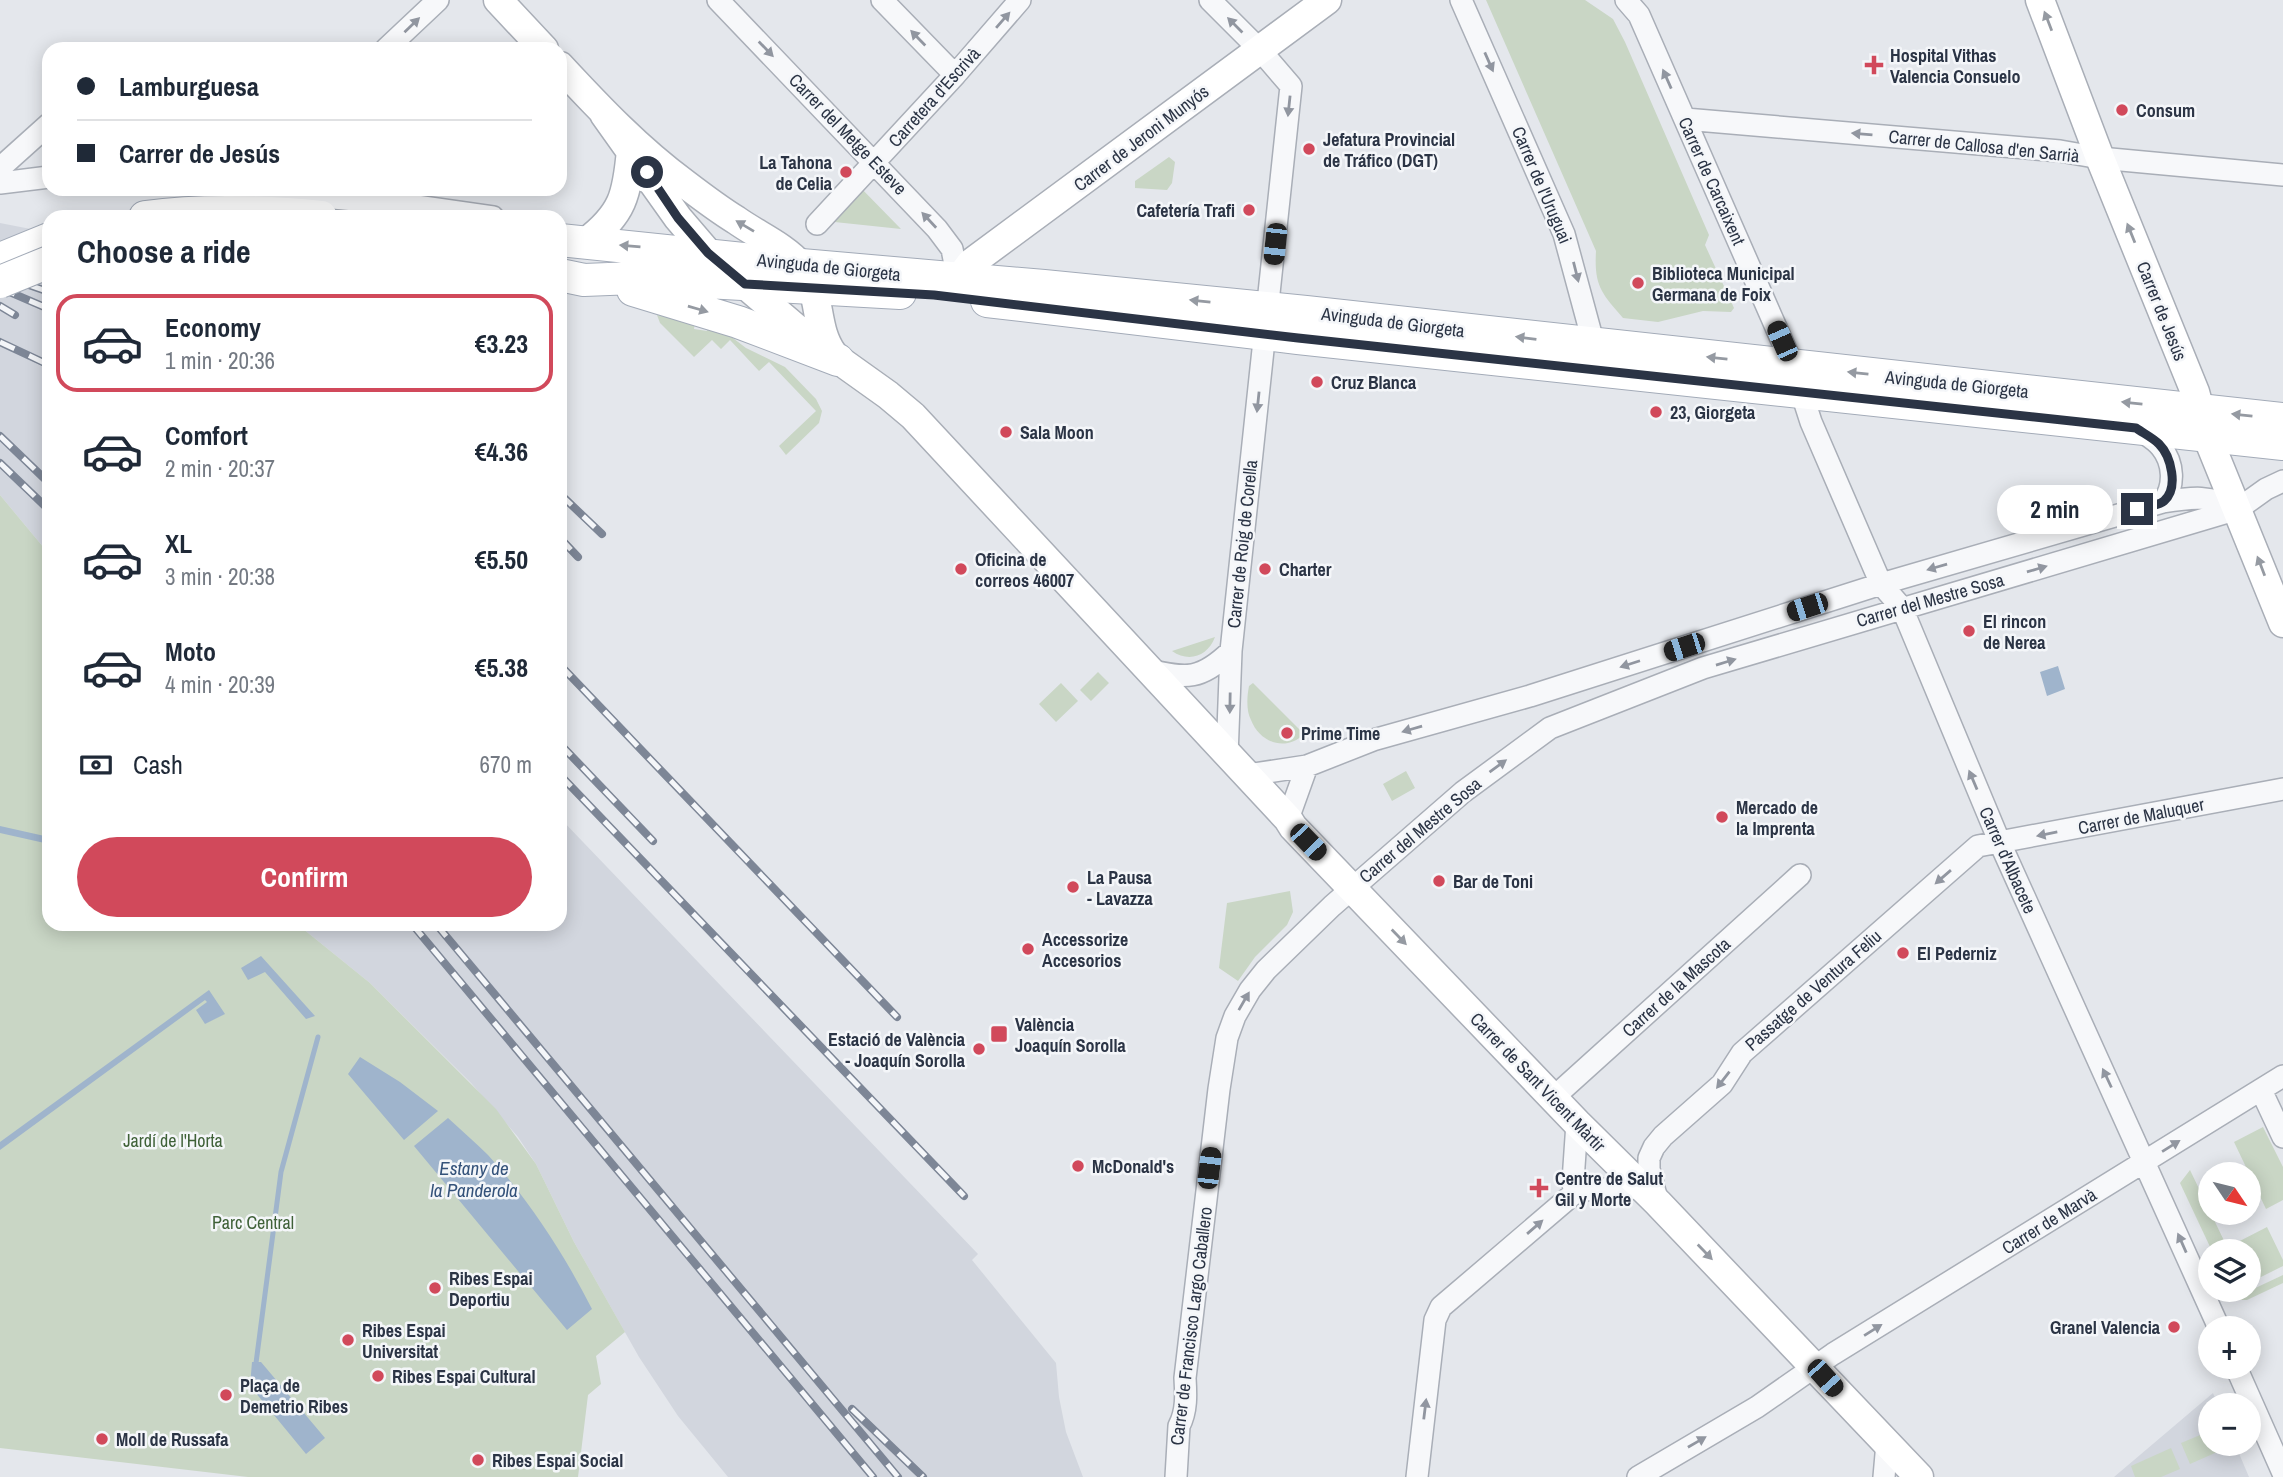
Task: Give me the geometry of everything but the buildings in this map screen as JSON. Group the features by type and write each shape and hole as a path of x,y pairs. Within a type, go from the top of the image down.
{"main road":[{"path":"498,0 537,42"},
{"name":"Carrer de Jeroni Munyós","path":"958,280 971,262 1327,0"},
{"name":"Carrer de Jesús","path":"2040,0 2283,623"},
{"name":"Carrer de Sant Vicent Màrtir","path":"567,74 604,114 678,218 708,253 776,312 913,416 1148,670 1244,768 1293,827 1919,1477"},
{"name":"Carrer de Sant Vicent Màrtir","path":"604,114 682,182 776,245 808,277 822,336 838,360"},
{"path":"575,232 620,205 628,184 631,150"},
{"path":"251,210 325,201"},
{"name":"Avinguda de Giorgeta","path":"575,232 708,253 808,277 934,295 1594,345 1797,379 2136,428 2204,423"},
{"path":"0,259 42,242"},
{"path":"0,282 42,265"},
{"name":"Avinguda de Giorgeta","path":"572,277 745,284 808,277 850,268 1044,286 1615,371 1797,379 2204,423"},
{"path":"572,277 633,290 719,316 838,360"},
{"path":"2204,423 2283,419"},
{"path":"2204,423 2283,444"}],"street":[{"path":"393,42 438,0"},
{"name":"Carrer del Metge Esteve","path":"718,0 937,229 952,249 958,280"},
{"path":"882,0 955,75"},
{"name":"Carretera d'Escrivà","path":"817,224 955,75 1020,0"},
{"name":"Carrer de Roig de Corella","path":"1210,0 1260,50 1291,86 1231,651 1244,768"},
{"name":"Carrer de l'Uruguai","path":"1461,0 1564,234 1594,345 1615,371"},
{"name":"Carrer de Carcaixent","path":"1633,4 1797,379"},
{"name":"Carrer de Callosa d'en Sarrià","path":"1685,119 2060,151 2100,158 2283,175"},
{"path":"41,178 21,176 6,162 42,130"},
{"path":"0,183 41,178"},
{"path":"300,196 325,201 409,205 444,210"},
{"name":"Carrer d'Albacete","path":"1797,379 1811,422 1881,584 1902,608 2000,843 2214,1316"},
{"path":"2136,428 2160,445 2166,455 2172,484 2163,502"},
{"name":"Carrer del Mestre Sosa","path":"1351,888 1463,792 1547,730 1563,723 1703,668 2238,509 2266,489 2283,481"},
{"name":"Carrer del Mestre Sosa","path":"1244,768 1307,766 1373,740 1548,690 1881,584 2163,502 2196,497 2218,501 2238,509"},
{"path":"1148,670 1180,676 1202,673 1215,667 1231,651"},
{"path":"1585,678 1599,709"},
{"path":"1548,690 1563,723"},
{"path":"1288,819 1307,766"},
{"name":"Carrer de Maluquer","path":"2000,843 2283,789"},
{"name":"Passatge de Ventura Feliu","path":"1649,1196 1649,1157 1654,1147 1722,1084 1742,1053 1978,846 2000,843"},
{"name":"Carrer de la Mascota","path":"1553,1098 1800,875"},
{"name":"Carrer de Francisco Largo Caballero","path":"1176,1477 1180,1426 1186,1396 1185,1378 1227,1038 1250,990 1266,970 1351,888"},
{"name":"Carrer de Marvà","path":"1638,1477 1766,1401 1815,1366 2283,1076"},
{"path":"2261,1090 2283,1137"},
{"path":"1577,1123 1573,1185 1578,1190 1649,1196"},
{"path":"1417,1477 1435,1320 1441,1307 1578,1190"},
{"path":"2241,1379 2283,1473"},
{"path":"1884,1477 1887,1443"}],"shaded area":[{"path":"0,223 42,231 42,546 0,495"},
{"path":"567,825 978,1254 972,1260 1056,1363 1066,1432 1083,1477 728,1477 678,1416 639,1357 574,1242 536,1164 518,1137 471,1083 370,983 306,931 567,931"},
{"path":"2198,1406 2198,1456 2240,1456 2249,1477 2114,1477"}],"green space":[{"path":"1486,0 1585,0 1613,19 1709,235 1705,245 1734,308 1731,312 1703,311 1658,322 1623,318 1609,302 1598,281 1596,251"},
{"path":"1169,157 1175,162 1172,183 1167,190 1135,188 1135,181"},
{"path":"857,184 901,229 825,221"},
{"path":"657,315 695,322 694,329 707,331 708,324 721,329 746,348 785,367 816,399 822,411 819,423 786,455 779,446 816,411 769,362 759,371 730,340 721,349 712,340 694,357 660,323"},
{"name":"Parc Central","path":"0,495 42,546 42,931 306,931 370,983 496,1109 536,1164 574,1242 625,1332 596,1356 601,1384 588,1395 578,1477 248,1477 0,1448"},
{"path":"1215,637 1208,649 1197,656 1185,657 1172,651"},
{"path":"1098,672 1109,683 1091,701 1080,690"},
{"path":"1061,683 1078,701 1056,722 1039,704"},
{"path":"1253,683 1304,734 1297,740 1282,744 1267,739 1255,728 1249,716 1247,699 1249,686"},
{"path":"1406,771 1415,788 1392,801 1383,784"},
{"path":"1290,891 1293,912 1287,925 1255,957 1238,981 1219,968 1227,903"},
{"path":"2263,1127 2283,1167 2283,1200 2266,1209 2261,1199 2261,1162 2244,1162 2234,1142"},
{"path":"2190,1170 2198,1187 2198,1221 2180,1183"},
{"path":"2200,1225 2216,1225 2223,1239 2206,1239"},
{"path":"2267,1227 2283,1260 2283,1266 2261,1277 2261,1239 2244,1239"},
{"path":"2283,1275 2283,1283 2261,1293 2261,1285"},
{"path":"2198,1436 2198,1456 2208,1456 2190,1464 2181,1443"},
{"path":"2171,1448 2180,1469 2161,1477 2135,1477 2131,1466"}],"water":[{"path":"2058,666 2065,689 2047,696 2040,672"},
{"path":"0,826 42,835 42,842 0,833"},
{"path":"261,956 315,1016 306,1019 265,972 248,980 241,968"},
{"path":"209,990 225,1014 205,1024 196,1010 207,1002 205,1000 0,1150 0,1142"},
{"name":"Estany de la Panderola","path":"360,1057 400,1082 438,1111 404,1140 348,1074"},
{"name":"Estany de la Panderola","path":"448,1118 488,1155 503,1173 532,1209 570,1268 592,1309 567,1330 414,1146"},
{"path":"252,1362 261,1362 325,1438 306,1454 250,1386"}],"waterway":[{"path":"256,1363 281,1172 318,1037"}],"railway":[{"path":"0,275 42,290"},
{"path":"0,288 42,306"},
{"path":"0,306 15,315"},
{"path":"0,342 42,362"},
{"path":"0,436 42,476"},
{"path":"0,463 42,503"},
{"path":"567,501 602,534"},
{"path":"567,545 578,557"},
{"path":"567,672 897,1017"},
{"path":"567,751 653,841"},
{"path":"567,782 964,1196"},
{"path":"418,931 873,1477"},
{"path":"442,931 898,1477"},
{"path":"852,1409 923,1477"}],"place":[{"name":"Hospital Vithas Valencia Consuelo","path":"1874,65"},
{"name":"Consum","path":"2122,110"},
{"name":"Jefatura Provincial de Tráfico (DGT)","path":"1309,149"},
{"name":"La Tahona de Celia","path":"846,172"},
{"name":"Cafetería Trafi","path":"1249,210"},
{"name":"Biblioteca Municipal Germana de Foix","path":"1638,283"},
{"name":"Cruz Blanca","path":"1317,382"},
{"name":"23, Giorgeta","path":"1656,412"},
{"name":"Sala Moon","path":"1006,432"},
{"name":"Oficina de correos 46007","path":"961,569"},
{"name":"Charter","path":"1265,569"},
{"name":"El rincon de Nerea","path":"1969,631"},
{"name":"Prime Time","path":"1287,733"},
{"name":"Mercado de la Imprenta","path":"1722,817"},
{"name":"Bar de Toni","path":"1439,881"},
{"name":"La Pausa - Lavazza","path":"1073,887"},
{"name":"Accessorize Accesorios","path":"1028,949"},
{"name":"El Pederniz","path":"1903,953"},
{"name":"València Joaquín Sorolla","path":"999,1034"},
{"name":"Estació de València - Joaquín Sorolla","path":"979,1049"},
{"name":"McDonald's","path":"1078,1166"},
{"name":"Centre de Salut Gil y Morte","path":"1539,1188"},
{"name":"Ribes Espai Deportiu","path":"435,1288"},
{"name":"Granel Valencia","path":"2174,1327"},
{"name":"Ribes Espai Universitat","path":"348,1340"},
{"name":"Ribes Espai Cultural","path":"378,1376"},
{"name":"Plaça de Demetrio Ribes","path":"226,1395"},
{"name":"Moll de Russafa","path":"102,1439"},
{"name":"Ribes Espai Social","path":"478,1460"}],"route":[{"path":"647,172 678,218 708,253 745,284 934,295 1298,338 2136,428 2160,445 2166,455 2172,477 2170,491 2163,502 2137,509"}],"park label":[{"name":"Jardí de l'Horta","path":"173,1140"}]}
